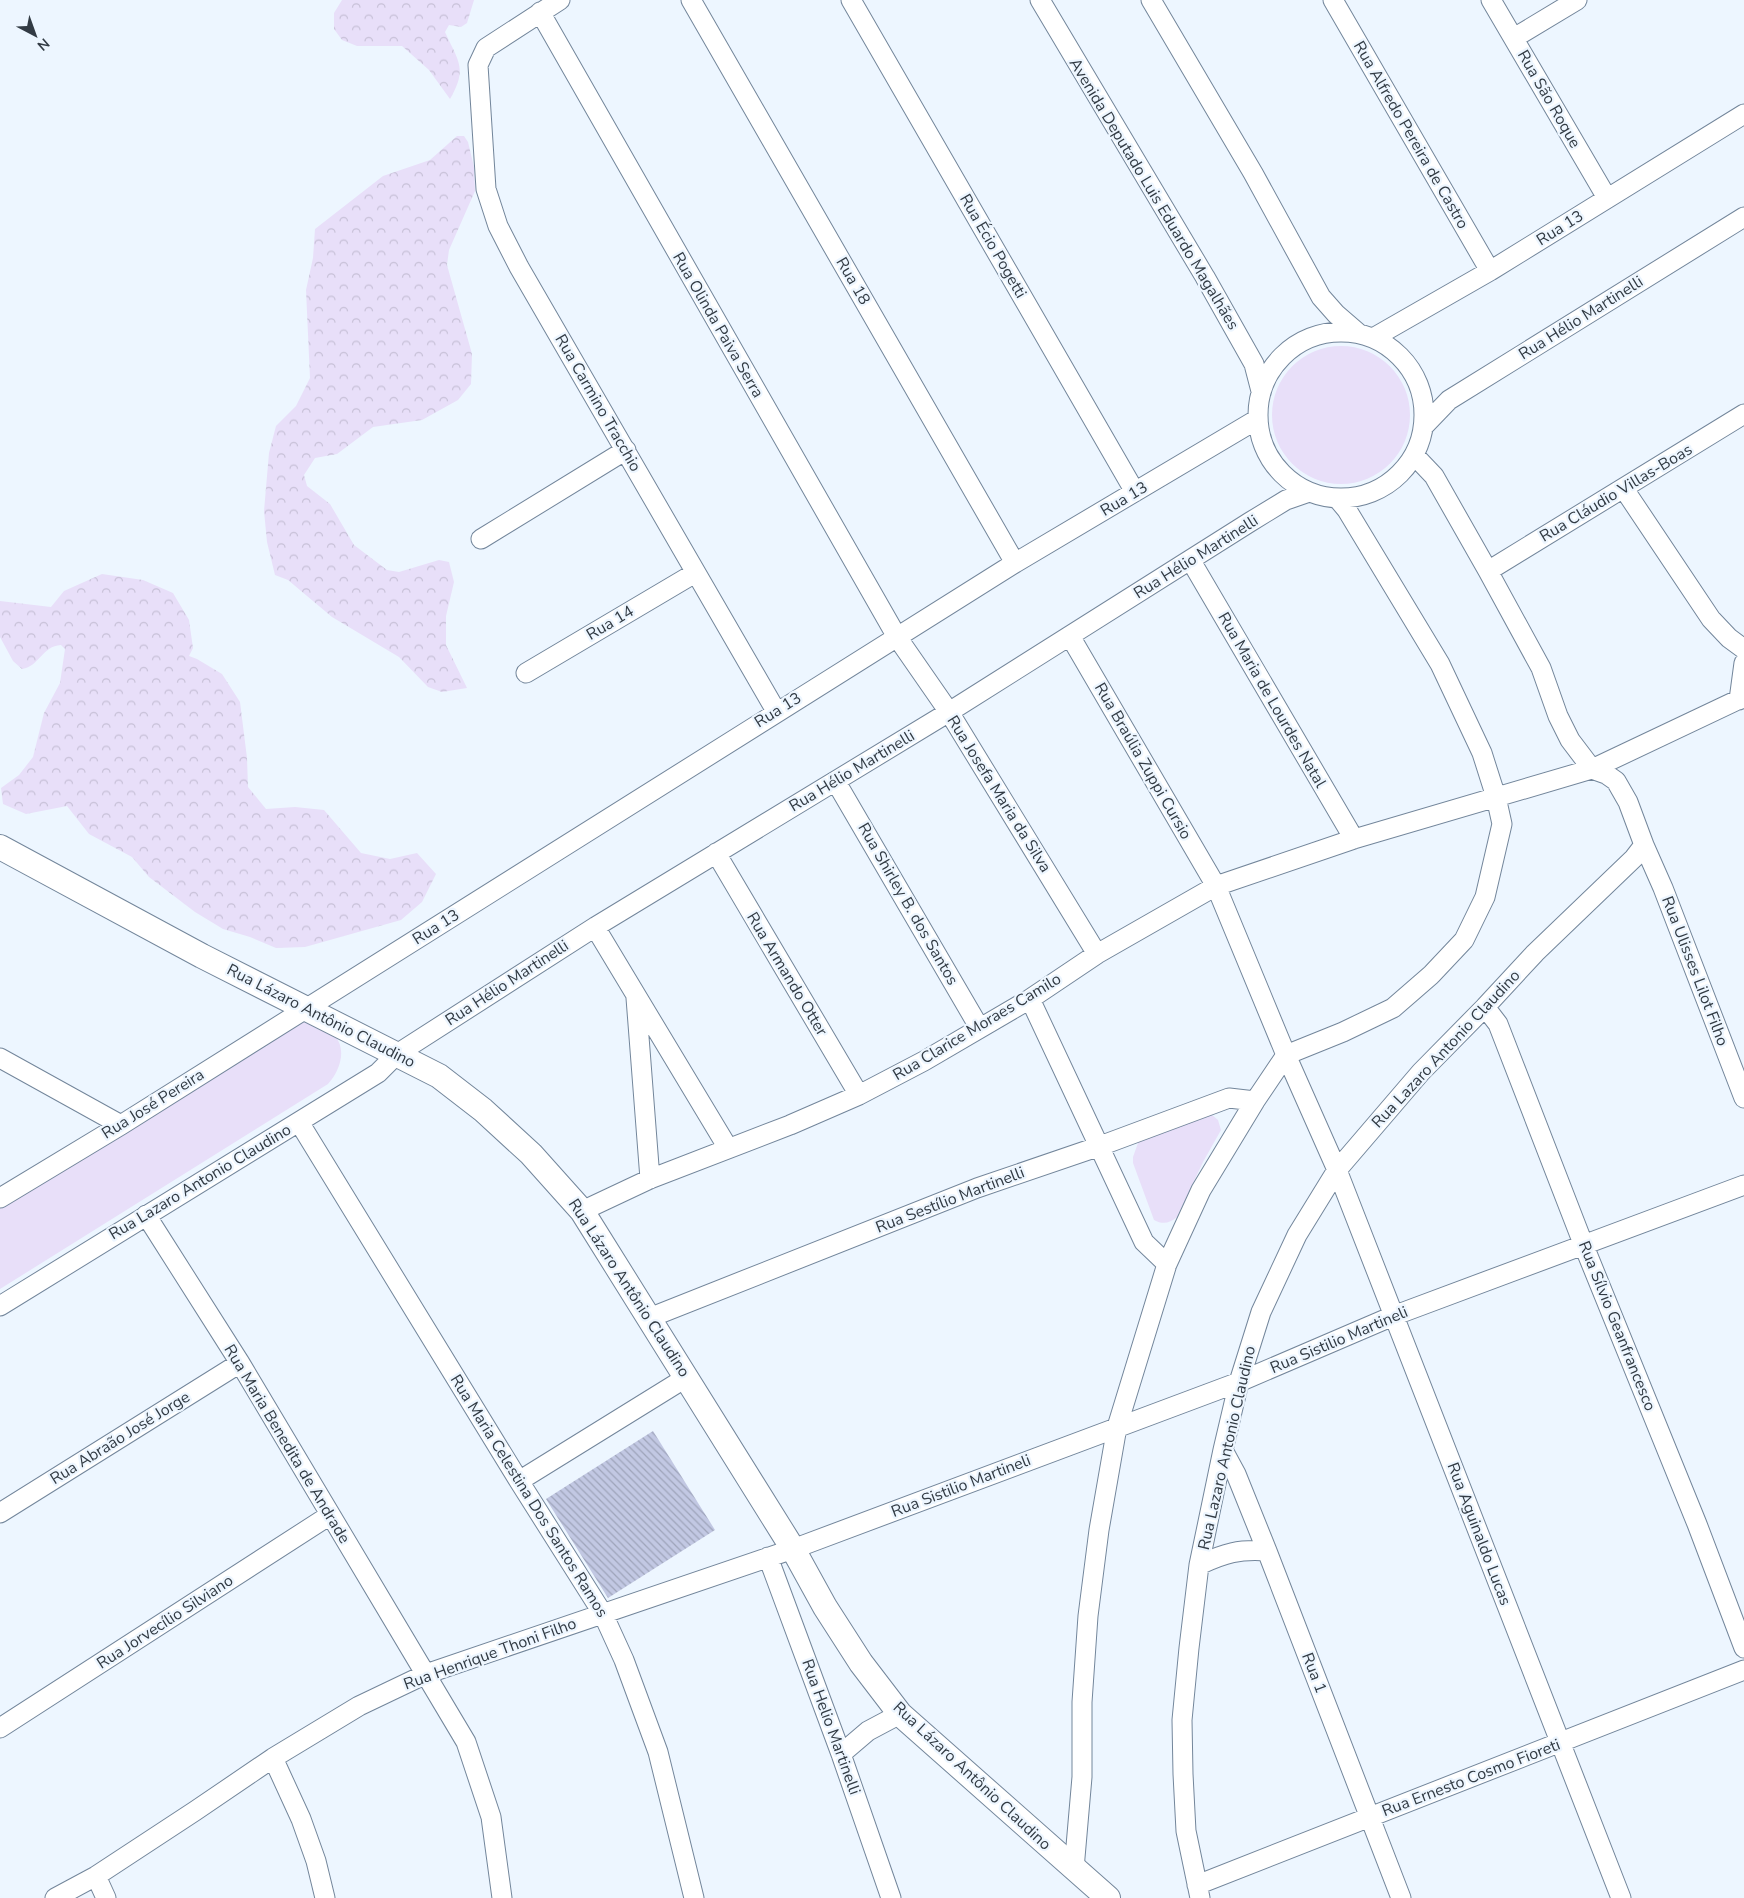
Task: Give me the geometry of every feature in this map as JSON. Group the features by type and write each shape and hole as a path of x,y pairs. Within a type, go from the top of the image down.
{"main road":[{"name":"Rua Lázaro Antônio Claudino","path":"0,847 184,947 439,1076 482,1110 531,1154 582,1211 793,1549 824,1606 862,1663 900,1714 1108,1898"}],"street":[{"path":"540,12 560,0"},
{"name":"Rua 18","path":"691,0 1015,563"},
{"name":"Rua Écio Pogetti","path":"852,0 1135,492"},
{"name":"Avenida Deputado Luis Eduardo Magalhães","path":"1040,0 1250,356 1261,391"},
{"path":"1151,0 1253,173 1321,297 1336,314 1366,335 1387,345 1399,354 1409,366 1422,394 1424,426 1420,441 1414,455 1399,474 1380,488 1367,494 1337,498 1308,492 1290,480 1274,465 1260,437 1256,420 1261,391 1267,377 1276,364 1286,352 1298,343 1328,332 1343,331 1366,335"},
{"name":"Rua Alfredo Pereira de Castro","path":"1332,0 1490,271"},
{"name":"Rua São Roque","path":"1491,0 1607,198"},
{"path":"1514,38 1576,0"},
{"name":"Rua Carmino Tracchio","path":"540,12 486,48 478,65 477,75 486,189 498,226 524,276 776,712"},
{"name":"Rua Olinda Paiva Serra","path":"540,12 897,637"},
{"name":"Rua 13","path":"1366,335 1490,271 1744,114"},
{"name":"Rua Hélio Martinelli","path":"1424,426 1449,400 1744,217"},
{"name":"Rua Cláudio Villas-Boas","path":"1488,571 1744,414"},
{"name":"Rua 13","path":"306,1009 1015,563 1256,420"},
{"path":"481,539 626,450"},
{"path":"1414,455 1434,476 1488,571 1541,668 1558,716 1570,740 1592,769 1606,774 1616,781 1628,802 1644,845"},
{"path":"1624,489 1711,619 1729,638 1744,649"},
{"name":"Rua Hélio Martinelli","path":"397,1054 595,927 836,782 1286,500 1308,492"},
{"path":"1074,1869 1082,1776 1082,1702 1088,1616 1099,1530 1117,1427 1167,1264 1200,1190 1286,1055 1343,1032 1392,1008 1431,975 1464,940 1485,898 1502,824 1496,797 1482,753 1440,664 1347,510 1337,498"},
{"name":"Rua Maria de Lourdes Natal","path":"1191,561 1354,839"},
{"name":"Rua 14","path":"526,673 695,573"},
{"name":"Rua Braúlia Zuppi Cursio","path":"1070,636 1216,886"},
{"name":"Rua Josefa Maria da Silva","path":"897,637 949,712 1098,954"},
{"path":"1741,698 1744,663"},
{"name":"Rua Clarice Moraes Camilo","path":"582,1211 650,1179 859,1095 924,1061 979,1027 1030,999 1098,954 1216,886 1354,839 1592,769 1741,698"},
{"name":"Rua Shirley B. dos Santos","path":"836,782 979,1027"},
{"name":"Rua Lazaro Antonio Claudino","path":"1198,1892 1186,1830 1182,1720 1199,1565 1223,1450 1240,1382 1261,1312 1298,1235 1337,1170 1421,1072 1535,953 1634,858 1644,845"},
{"name":"Rua Ulisses Lilot Filho","path":"1644,845 1663,888 1744,1098"},
{"name":"Rua Armando Otter","path":"716,853 859,1095"},
{"path":"1216,886 1286,1055 1337,1170"},
{"path":"595,927 728,1148"},
{"path":"636,994 650,1179"},
{"path":"1030,999 1144,1242 1167,1264"},
{"name":"Rua Sílvio Geanfrancesco","path":"1485,1007 1498,1024 1584,1246 1697,1524 1744,1648"},
{"name":"Rua José Pereira","path":"0,1198 306,1009"},
{"name":"Rua Lazaro Antonio Claudino","path":"0,1306 378,1073 397,1054"},
{"path":"0,1058 121,1125"},
{"name":"Rua Sestílio Martinelli","path":"650,1318 977,1188 1100,1146 1229,1098 1255,1101"},
{"name":"Rua Maria Celestina Dos Santos Ramos","path":"300,1122 518,1481 603,1614 624,1660 658,1752 694,1898"},
{"name":"Rua Aguinaldo Lucas","path":"1337,1170 1621,1898"},
{"name":"Rua Sistilio Martineli","path":"793,1549 1240,1382 1394,1316 1744,1185"},
{"name":"Rua Maria Benedita de Andrade","path":"146,1215 240,1363 466,1742 491,1817 502,1898"},
{"name":"Rua Abraão José Jorge","path":"0,1513 240,1363"},
{"path":"518,1481 687,1377"},
{"name":"Rua 1","path":"1223,1450 1236,1474 1267,1551 1401,1898"},
{"name":"Rua Jorvecílio Silviano","path":"0,1728 330,1515"},
{"name":"Rua Henrique Thoni Filho","path":"55,1898 96,1876 195,1812 273,1758 359,1706 426,1674 793,1549"},
{"path":"1199,1565 1234,1551 1267,1551"},
{"name":"Rua Helio Martinelli","path":"768,1557 841,1754 891,1898"},
{"name":"Rua Ernesto Cosmo Fioreti","path":"1198,1892 1370,1816 1560,1744 1744,1670"},
{"path":"841,1754 868,1731 900,1714"},
{"path":"273,1758 301,1819 316,1861 325,1898"},
{"path":"96,1876 106,1898"}],"green space":[{"path":"342,0 474,0 467,23 461,27 449,25 445,32 457,58 460,72 459,80 450,99 429,70 402,46 357,46 342,40 334,29 334,13"},
{"path":"457,136 464,136 468,142 474,167 475,191 449,250 447,265 472,354 471,384 458,400 422,420 373,427 337,454 315,458 304,475 307,486 330,504 354,545 387,570 399,572 439,560 449,562 454,582 446,616 446,645 467,688 442,692 428,687 399,657 332,617 288,580 275,575 267,542 264,511 269,453 276,426 296,406 310,378 306,290 313,258 315,229 383,176 430,160"},
{"path":"1341,346 1355,347 1367,351 1379,357 1390,366 1399,377 1405,389 1409,401 1409,429 1405,441 1399,453 1390,464 1379,473 1367,479 1355,483 1341,484 1327,483 1315,479 1303,473 1292,464 1283,453 1277,441 1273,429 1272,415 1273,401 1277,389 1283,377 1292,366 1303,357 1315,351 1327,347"},
{"path":"102,574 143,580 173,593 189,620 193,648 189,656 222,674 240,702 247,758 248,787 266,809 295,807 324,810 361,853 390,859 417,853 436,874 422,902 401,920 305,947 276,948 250,937 223,929 195,912 149,877 132,857 89,834 67,806 26,814 3,804 1,788 19,775 33,757 44,713 60,683 65,649 61,645 55,646 45,652 33,664 22,669 13,661 0,637 0,601 51,607 64,591"},
{"path":"307,1022 330,1032 338,1040 341,1059 336,1073 328,1084 0,1289 0,1207 298,1023"},
{"path":"1211,1114 1218,1120 1221,1130 1203,1162 1177,1217 1166,1223 1154,1220 1133,1163 1138,1143 1143,1138"}],"building":[{"path":"653,1431 715,1530 608,1598 546,1499"}]}
